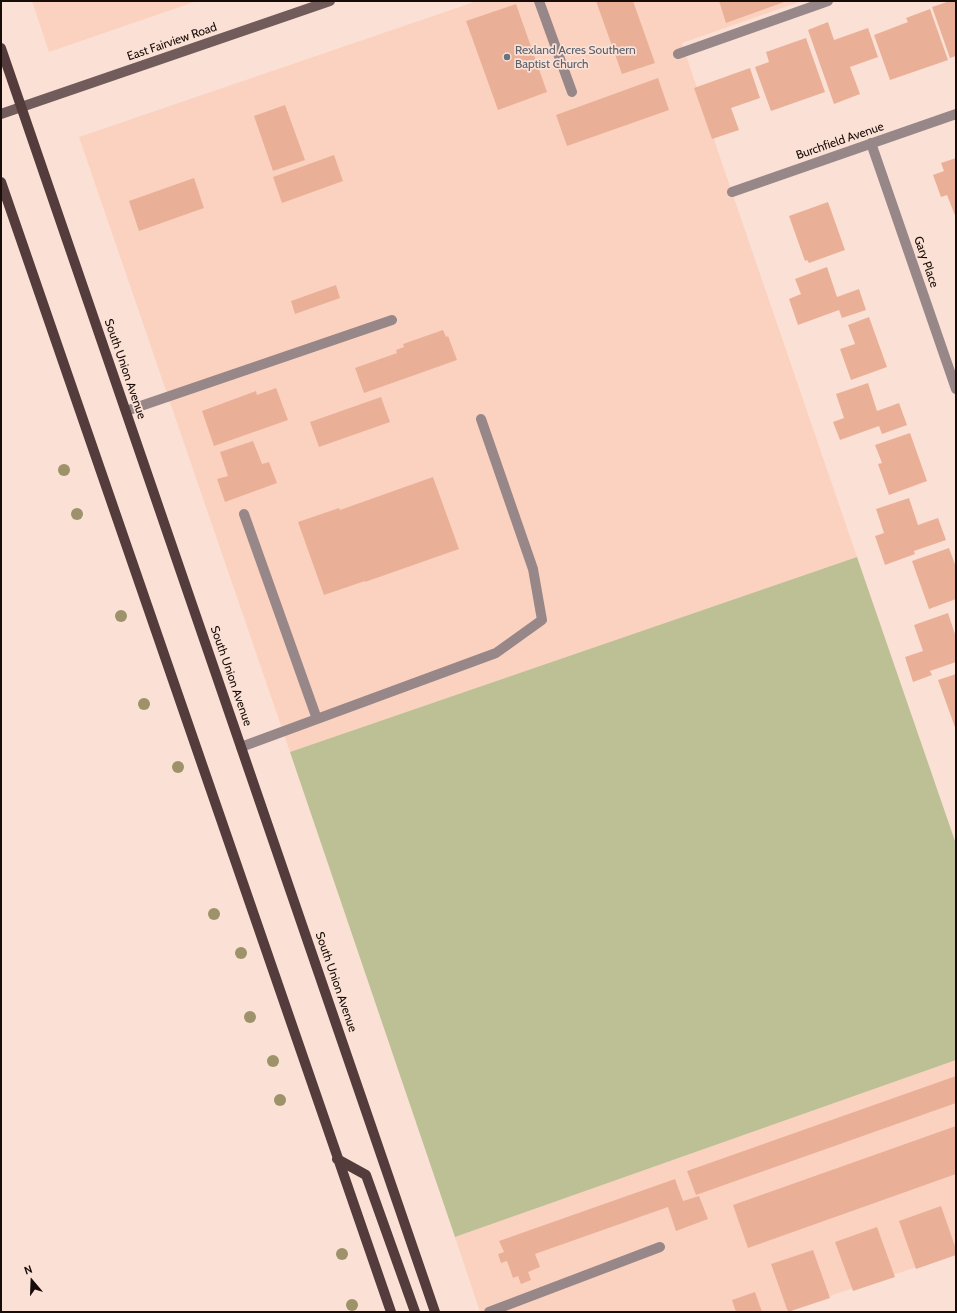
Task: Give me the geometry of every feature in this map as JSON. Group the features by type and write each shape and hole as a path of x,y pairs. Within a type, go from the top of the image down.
{"main road":[{"name":"South Union Avenue","path":"1,48 435,1312"},
{"path":"1,182 391,1312"},
{"path":"337,1159 366,1175 415,1312"}],"street":[{"name":"East Fairview Road","path":"1,114 330,1"},
{"path":"539,1 572,92"},
{"path":"678,54 828,1"},
{"name":"Burchfield Avenue","path":"732,192 956,114"},
{"name":"Gary Place","path":"871,144 956,389"},
{"path":"126,410 392,320"},
{"path":"242,747 496,652 542,620 533,569 481,419"},
{"path":"244,514 317,719"},
{"path":"489,1312 660,1247"}],"shaded area":[{"path":"32,1 197,1 49,52"},
{"path":"477,1 802,1 682,43 857,557 290,752 79,137"},
{"path":"956,1060 956,1254 782,1312 480,1312 455,1237"}],"green space":[{"path":"857,557 956,844 956,1060 455,1237 290,752"}],"building":[{"path":"596,1 633,1 655,63 622,74"},
{"path":"719,1 787,1 726,23"},
{"path":"950,1 956,1 956,56 950,58 932,7"},
{"name":"Rexland Acres Southern Baptist Church","path":"516,4 547,92 498,110 466,21"},
{"path":"930,9 948,60 890,80 874,35 908,22 906,18"},
{"path":"828,22 834,40 868,28 878,57 850,67 860,94 834,104 808,30"},
{"path":"806,38 825,92 771,111 755,67 769,62 766,52"},
{"path":"750,68 760,98 731,108 739,130 712,139 694,88"},
{"path":"658,78 669,110 567,146 556,115"},
{"path":"285,105 305,160 273,171 254,116"},
{"path":"334,155 343,181 282,203 273,177"},
{"path":"956,158 956,218 947,195 941,197 933,175 944,171 941,163"},
{"path":"194,178 204,208 139,231 129,201"},
{"path":"828,202 845,250 809,263 807,260 805,261 789,216"},
{"path":"827,267 837,297 859,289 866,310 842,318 839,310 798,325 789,299 801,294 795,279"},
{"path":"336,285 340,298 295,314 291,301"},
{"path":"869,317 887,367 851,380 840,349 855,344 848,325"},
{"path":"443,330 446,337 448,336 457,360 364,393 355,368 397,353 396,350 404,347 403,344"},
{"path":"868,383 877,411 899,403 907,425 882,434 879,426 840,440 833,422 844,418 836,394"},
{"path":"276,388 288,420 214,446 202,411 256,391 257,395"},
{"path":"381,397 390,422 319,447 310,422"},
{"path":"910,433 927,481 889,495 878,464 882,463 875,445"},
{"path":"253,441 262,464 269,462 277,483 225,502 217,479 228,476 220,452"},
{"path":"433,477 459,549 324,595 298,522 339,508 340,510"},
{"path":"909,498 918,525 938,518 946,540 914,551 915,554 885,565 875,536 884,533 876,509"},
{"path":"949,548 956,567 956,599 929,609 912,561"},
{"path":"948,613 956,637 956,662 930,671 932,675 913,682 905,657 923,651 914,625"},
{"path":"956,674 956,730 938,680"},
{"path":"956,1076 956,1103 696,1195 687,1171"},
{"path":"956,1126 956,1174 748,1248 733,1205"},
{"path":"675,1179 683,1201 699,1196 708,1219 676,1231 668,1207 535,1254 540,1267 528,1272 531,1280 521,1284 518,1276 513,1278 507,1261 501,1263 498,1254 504,1252 499,1241"},
{"path":"941,1206 956,1249 956,1255 916,1269 899,1221"},
{"path":"877,1227 895,1277 853,1291 835,1242"},
{"path":"813,1250 830,1298 788,1312 771,1264"},
{"path":"755,1292 762,1312 736,1312 732,1300"}],"place":[{"name":"Rexland Acres Southern Baptist Church","path":"507,57"}]}
